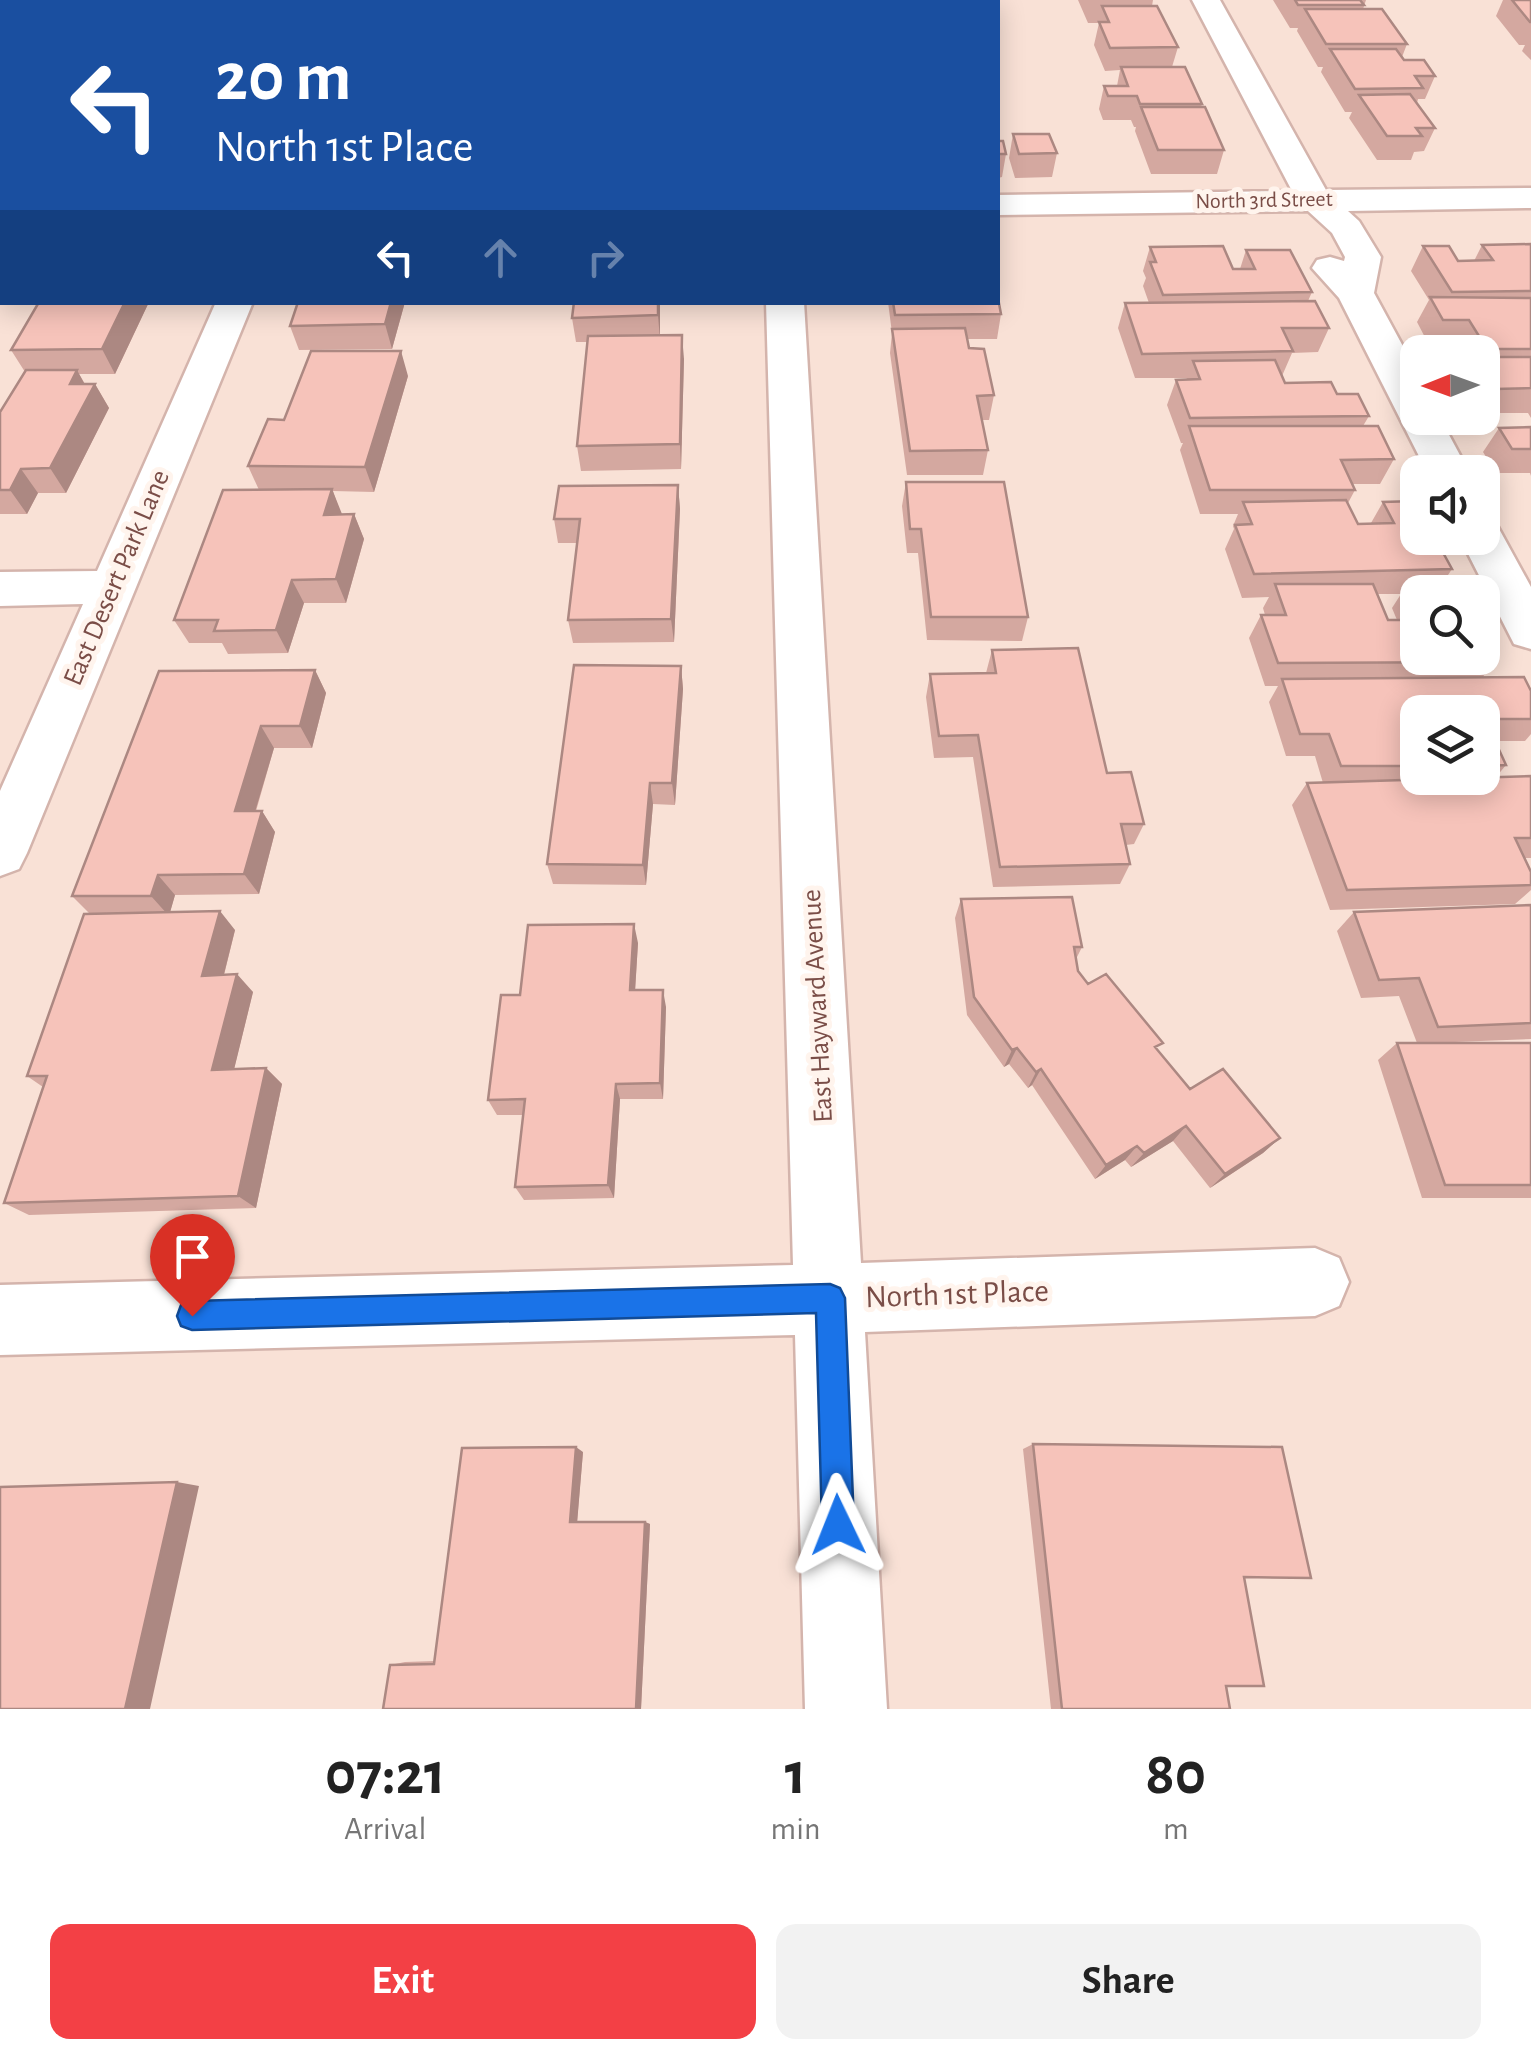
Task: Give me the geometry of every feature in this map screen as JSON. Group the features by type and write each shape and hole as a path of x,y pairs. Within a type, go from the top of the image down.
{"street":[{"path":"1206,0 1313,198 1306,226 1318,256 1355,293 1400,381"},
{"name":"North 3rd Street","path":"1000,205 1531,198"},
{"name":"East Desert Park Lane","path":"0,853 233,305"},
{"name":"East Hayward Avenue","path":"785,305 846,1709"},
{"path":"1491,555 1531,632"},
{"path":"0,589 113,587"},
{"name":"North 1st Place","path":"0,1320 1315,1282"}],"shaded area":[{"path":"1000,0 1531,0 1531,1709 0,1709 0,305 1000,305"}],"building":[{"path":"1295,0 1360,0 1364,5 1298,5"},
{"path":"1512,0 1531,0 1531,22 1530,22"},
{"path":"1102,6 1157,6 1178,47 1110,48 1099,22 1109,22"},
{"path":"1305,9 1382,9 1407,44 1326,44"},
{"path":"1330,49 1396,49 1404,60 1424,60 1435,76 1415,76 1423,88 1355,89"},
{"path":"1121,67 1185,67 1202,104 1140,104 1137,96 1108,96 1104,86 1128,86"},
{"path":"1410,94 1435,128 1416,128 1422,136 1387,136 1359,95"},
{"path":"1141,107 1205,107 1224,150 1158,150"},
{"path":"1013,134 1049,134 1057,153 1019,154"},
{"path":"1531,244 1531,291 1452,292 1423,246 1449,246 1458,261 1493,260 1482,245"},
{"path":"1223,246 1233,269 1255,269 1246,250 1290,250 1312,292 1163,295 1150,262 1156,262 1150,247"},
{"path":"1430,297 1531,298 1531,349 1500,349 1500,335 1478,335 1469,320 1443,320"},
{"path":"1315,301 1329,328 1282,328 1293,351 1142,354 1125,303"},
{"path":"37,305 124,305 102,349 11,350"},
{"path":"297,305 390,305 385,324 290,326"},
{"path":"574,305 658,305 658,315 572,318"},
{"path":"893,305 999,305 1001,314 895,315"},
{"path":"965,328 969,348 984,349 994,395 977,396 988,450 910,451 892,329"},
{"path":"682,335 680,444 577,446 588,336"},
{"path":"311,351 401,351 365,467 248,466 268,419 284,420"},
{"path":"1500,357 1531,357 1531,388 1500,389"},
{"path":"1275,360 1285,383 1331,382 1337,394 1358,394 1369,416 1190,418 1176,380 1200,379 1193,361"},
{"path":"26,370 77,370 70,384 95,384 50,468 21,469 10,490 0,490 0,412"},
{"path":"1189,426 1378,426 1394,459 1341,460 1355,490 1210,490"},
{"path":"1531,427 1531,449 1512,449 1500,428"},
{"path":"906,482 1004,482 1028,617 931,617 921,529 910,529"},
{"path":"678,485 671,619 568,620 580,519 554,519 559,486"},
{"path":"332,489 324,515 354,514 336,579 292,580 276,630 214,631 218,620 174,620 223,490"},
{"path":"1346,500 1358,524 1394,523 1383,502 1400,501 1400,555 1444,555 1452,569 1254,574 1235,525 1252,524 1243,502"},
{"path":"1275,584 1373,584 1388,620 1400,620 1400,662 1278,663 1261,615 1286,615"},
{"path":"1078,648 1107,773 1131,772 1144,824 1121,824 1130,864 1000,867 978,735 939,736 930,674 996,673 992,650"},
{"path":"574,665 681,666 672,783 650,783 643,865 547,864"},
{"path":"315,670 300,726 261,726 235,811 262,811 244,874 158,875 151,896 72,896 159,671"},
{"path":"1524,677 1531,691 1531,719 1500,719 1500,695 1400,695 1400,766 1341,766 1329,734 1300,734 1282,679"},
{"path":"1531,776 1531,838 1515,838 1531,872 1531,885 1347,890 1307,783 1400,780 1400,795 1500,795 1500,777"},
{"path":"1072,897 1082,947 1074,947 1078,971 1088,984 1106,974 1163,1043 1155,1047 1190,1089 1223,1069 1280,1138 1225,1174 1186,1126 1144,1153 1137,1146 1106,1165 1041,1069 1036,1072 1017,1048 1012,1050 974,997 961,899"},
{"path":"1531,905 1531,1023 1438,1027 1419,978 1379,980 1354,912"},
{"path":"220,911 202,976 237,974 212,1070 266,1068 238,1196 4,1203 47,1076 27,1076 84,914"},
{"path":"634,924 630,990 663,990 660,1083 616,1084 608,1185 515,1187 525,1099 488,1100 501,995 520,995 528,925"},
{"path":"1397,1043 1531,1043 1531,1185 1445,1185"},
{"path":"1033,1444 1282,1447 1311,1578 1244,1577 1264,1686 1226,1686 1230,1709 1062,1709"},
{"path":"576,1447 570,1522 645,1522 636,1709 383,1709 390,1665 434,1664 462,1448"},
{"path":"177,1482 125,1709 0,1709 0,1487"}],"route":[{"path":"192,1316 830,1298 838,1525"}]}
